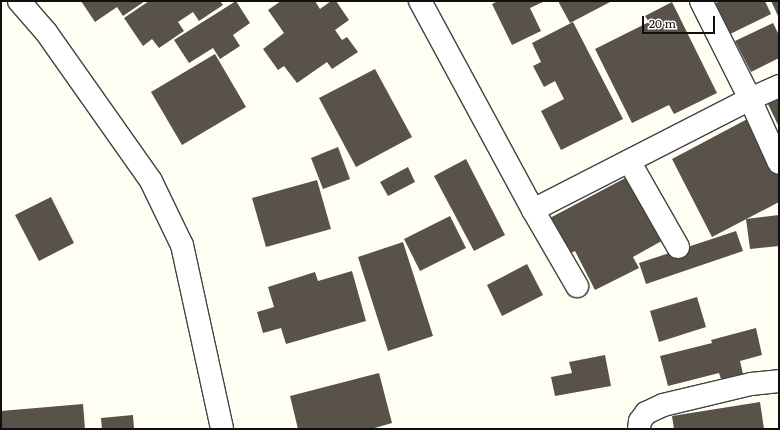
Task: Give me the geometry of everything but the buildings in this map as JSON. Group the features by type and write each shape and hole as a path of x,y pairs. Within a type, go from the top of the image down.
{"street":[{"path":"19,1 46,32 147,175 162,202 182,245 222,429"},
{"path":"420,1 533,210 577,286"},
{"path":"701,1 750,99 779,163"},
{"path":"533,210 750,99 779,86"},
{"path":"629,161 678,247"},
{"path":"639,429 640,421 646,413 663,405 750,384 779,381"}]}
